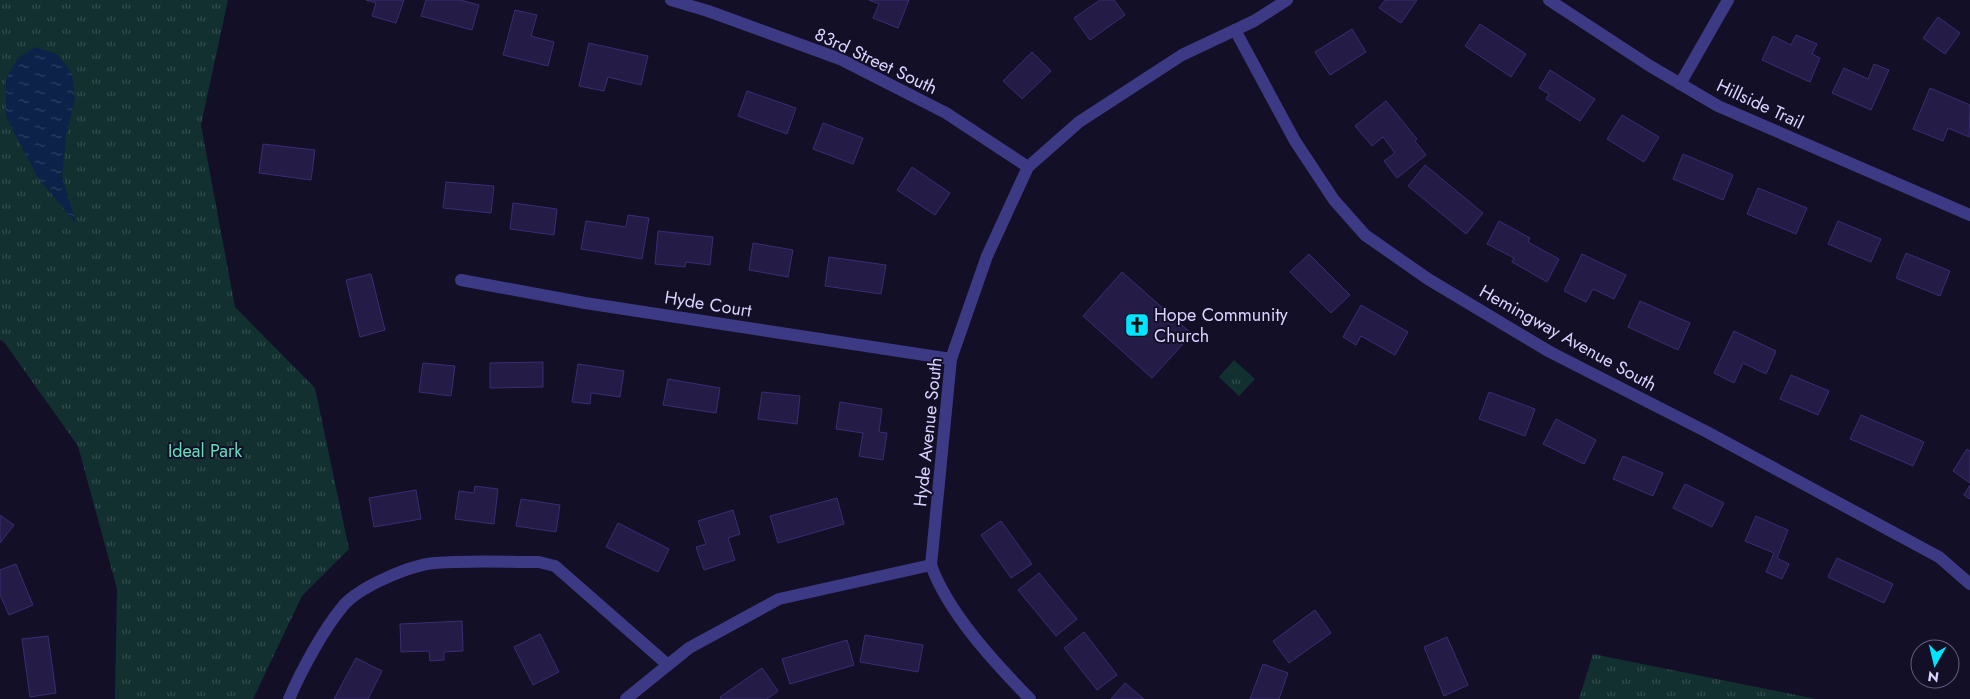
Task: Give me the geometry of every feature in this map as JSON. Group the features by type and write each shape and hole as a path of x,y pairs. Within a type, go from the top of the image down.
{"street":[{"name":"83rd Street South","path":"671,0 840,59 946,114 1028,167"},
{"name":"Hyde Avenue South","path":"931,565 951,359 987,256 1028,167 1079,122 1182,55 1235,30 1287,0"},
{"name":"Hillside Trail","path":"1549,0 1680,84 1751,122 1970,215"},
{"path":"1680,84 1728,0"},
{"name":"Hemingway Avenue South","path":"1235,30 1295,141 1334,200 1365,234 1428,279 1550,352 1707,432 1939,557 1970,584"},
{"name":"Hyde Court","path":"461,280 585,303 951,359"},
{"path":"289,699 301,672 343,605 371,585 404,571 434,563 539,562 555,566 668,665"},
{"path":"626,699 689,648 779,599 931,565 937,580 963,620 1005,673 1030,699"}],"green space":[{"name":"Ideal Park","path":"0,0 228,0 201,125 235,307 315,388 349,549 302,596 253,699 115,699 117,589 78,446 4,342 0,340"},
{"path":"1234,360 1255,379 1239,396 1219,377"},
{"path":"1593,654 1816,699 1579,699"}],"water":[{"path":"35,47 57,54 72,73 75,99 66,136 62,177 76,223 38,178 6,117 6,79 18,58"}],"building":[{"path":"366,0 404,0 396,23 372,16 376,3"},
{"path":"426,0 460,0 479,5 472,30 421,16"},
{"path":"869,0 909,0 898,28 873,18 879,4"},
{"path":"1100,0 1114,0 1125,15 1090,40 1074,18"},
{"path":"1385,0 1417,0 1401,23 1379,8"},
{"path":"515,10 537,15 531,36 554,42 548,66 503,55"},
{"path":"1938,17 1960,33 1945,54 1923,38"},
{"path":"1480,24 1526,54 1511,77 1465,46"},
{"path":"1352,29 1366,52 1330,75 1315,52"},
{"path":"1796,35 1817,44 1812,54 1820,58 1810,82 1762,60 1773,36 1791,45"},
{"path":"589,43 648,56 641,85 608,77 604,91 579,86"},
{"path":"1032,52 1051,71 1022,99 1003,81"},
{"path":"1874,64 1889,70 1871,110 1832,93 1844,68 1868,79"},
{"path":"1550,70 1595,99 1580,121 1546,99 1549,94 1539,88"},
{"path":"1930,88 1970,105 1969,137 1948,128 1943,141 1913,129"},
{"path":"747,91 796,108 787,134 738,116"},
{"path":"1386,101 1417,139 1415,141 1426,155 1397,178 1384,161 1395,153 1383,137 1372,146 1355,126"},
{"path":"1622,115 1659,137 1644,162 1607,139"},
{"path":"823,123 863,138 853,164 813,149"},
{"path":"263,144 315,150 311,180 259,173"},
{"path":"1683,154 1733,175 1723,200 1673,179"},
{"path":"1425,165 1483,213 1466,234 1408,186"},
{"path":"912,167 950,193 935,215 897,190"},
{"path":"446,182 494,186 491,213 443,208"},
{"path":"1758,188 1807,208 1796,234 1747,214"},
{"path":"513,203 557,209 554,235 510,229"},
{"path":"628,215 649,218 642,259 581,249 586,221 626,227"},
{"path":"1499,221 1530,238 1528,242 1559,259 1547,282 1512,262 1514,258 1487,244"},
{"path":"1838,221 1881,239 1871,262 1828,244"},
{"path":"658,231 713,237 710,265 686,262 685,267 655,264"},
{"path":"753,243 793,250 788,277 749,270"},
{"path":"1906,253 1950,271 1940,296 1896,278"},
{"path":"1309,254 1350,295 1331,313 1290,272"},
{"path":"1582,254 1626,275 1614,299 1593,289 1586,302 1564,291"},
{"path":"829,257 886,265 881,294 825,286"},
{"name":"Hope Community Church","path":"1122,272 1192,334 1152,378 1083,316"},
{"path":"371,274 385,330 360,337 346,280"},
{"path":"1640,301 1690,323 1678,350 1628,327"},
{"path":"1361,305 1408,332 1395,355 1361,336 1356,345 1343,337"},
{"path":"1734,331 1776,351 1766,374 1743,363 1734,383 1714,373"},
{"path":"543,362 543,387 490,388 490,363"},
{"path":"423,363 455,366 451,396 419,392"},
{"path":"578,364 624,371 620,397 591,393 590,404 572,402"},
{"path":"1791,375 1829,391 1818,415 1780,399"},
{"path":"668,379 720,388 716,413 663,405"},
{"path":"762,392 800,396 797,424 758,419"},
{"path":"1489,392 1535,409 1525,436 1479,419"},
{"path":"840,402 882,409 879,432 887,433 883,460 859,456 863,433 836,429"},
{"path":"1861,415 1924,442 1913,466 1850,439"},
{"path":"1556,419 1596,440 1584,464 1543,444"},
{"path":"1967,449 1970,451 1970,483 1953,471"},
{"path":"1623,456 1663,473 1653,496 1613,479"},
{"path":"1685,484 1724,503 1712,527 1673,508"},
{"path":"1970,485 1970,499 1964,495"},
{"path":"475,486 498,489 494,524 455,519 459,491 474,493"},
{"path":"416,490 421,519 374,527 369,498"},
{"path":"837,498 844,524 778,543 770,516"},
{"path":"521,499 560,505 556,532 516,526"},
{"path":"733,510 740,534 728,538 735,560 704,570 696,547 706,544 698,521"},
{"path":"0,515 14,525 0,543"},
{"path":"1756,516 1788,530 1777,558 1789,564 1782,579 1766,572 1774,553 1745,541"},
{"path":"1001,521 1032,564 1011,578 981,535"},
{"path":"618,523 669,549 658,572 606,547"},
{"path":"1837,558 1893,584 1884,603 1828,577"},
{"path":"16,564 33,605 9,615 0,595 0,570"},
{"path":"1039,573 1077,619 1056,636 1018,590"},
{"path":"1315,610 1331,633 1289,663 1273,641"},
{"path":"462,621 463,651 444,652 444,660 430,661 429,651 401,652 400,624"},
{"path":"1084,632 1117,675 1097,690 1064,648"},
{"path":"540,634 559,672 533,685 514,647"},
{"path":"865,635 923,645 918,672 860,662"},
{"path":"48,636 56,693 30,697 22,639"},
{"path":"1447,637 1468,685 1444,696 1424,647"},
{"path":"847,640 854,665 790,684 782,659"},
{"path":"356,658 382,671 368,699 334,699"},
{"path":"1263,664 1288,673 1279,699 1250,699"},
{"path":"762,668 778,691 767,699 721,699 720,697"},
{"path":"1125,683 1144,699 1111,699"}],"place":[{"name":"Hope Community Church","path":"1137,325"}]}
